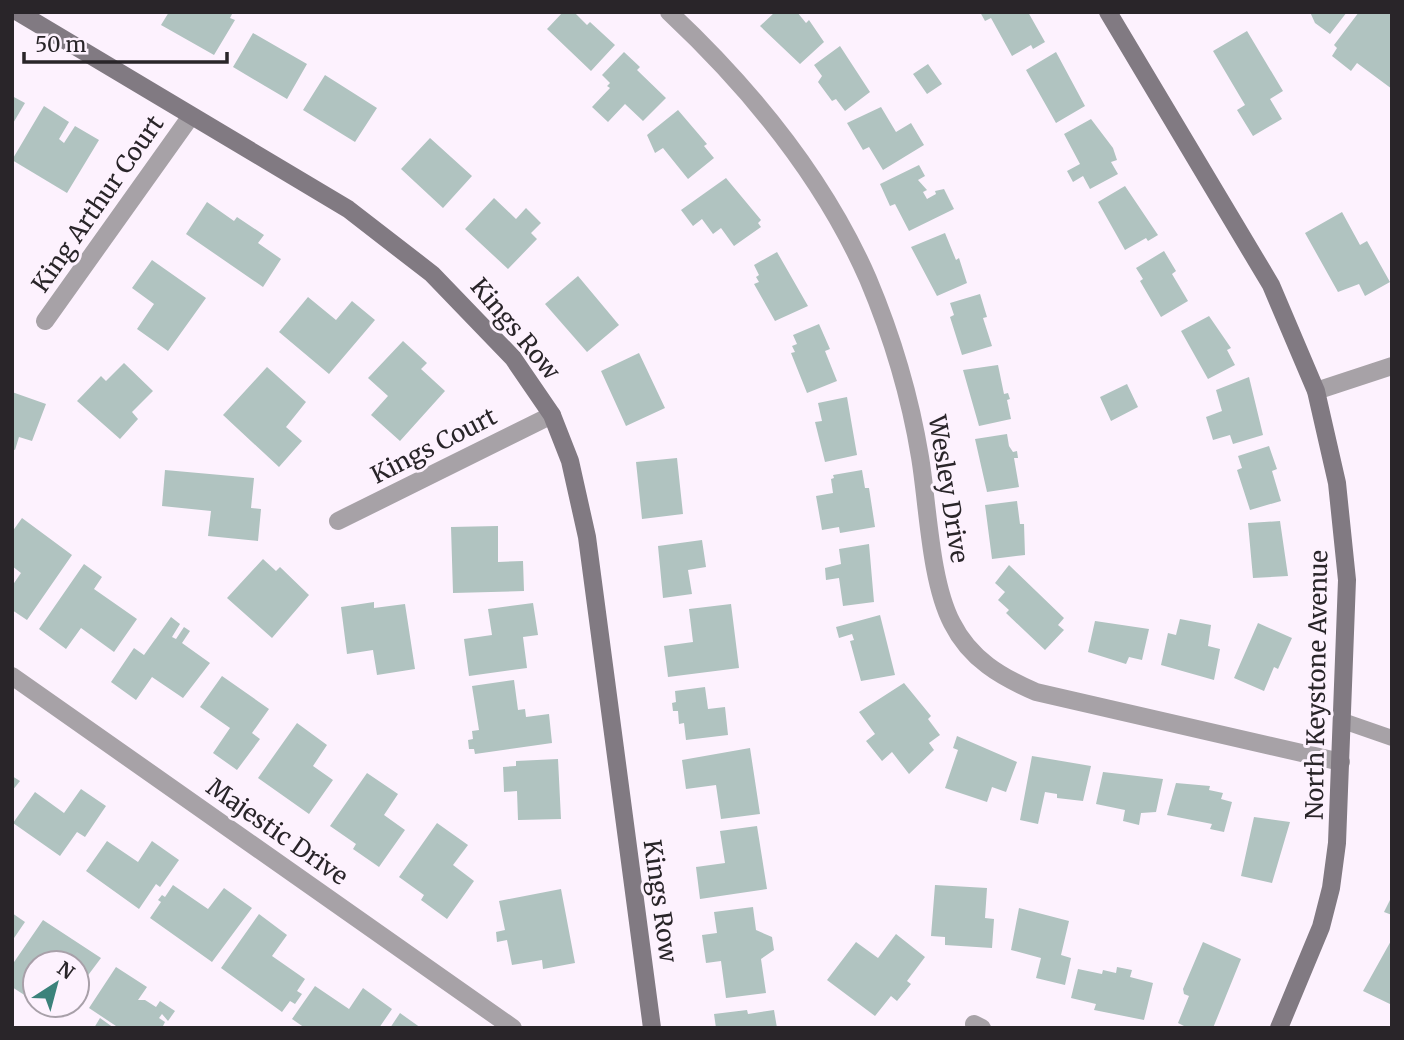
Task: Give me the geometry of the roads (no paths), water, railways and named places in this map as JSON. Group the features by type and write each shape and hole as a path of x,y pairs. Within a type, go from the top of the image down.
{"main road":[{"name":"Kings Row","path":"18,12 348,209 422,265 513,358 552,415 570,461 587,537 652,1028"},
{"name":"North Keystone Avenue","path":"1108,12 1271,285 1316,391 1329,442 1344,528 1347,580 1337,843 1331,888 1305,971 1279,1028"}],"street":[{"name":"Wesley Drive","path":"669,12 738,81 773,123 815,183 867,278 890,336 908,395 940,589 951,623 969,649 1008,680 1036,692 1341,762"},
{"name":"King Arthur Court","path":"45,321 191,116"},
{"path":"1316,391 1392,366"},
{"name":"Kings Court","path":"338,522 552,415"},
{"name":"Majestic Drive","path":"12,676 513,1028"}],"lane":[{"path":"1343,721 1392,738"}]}
